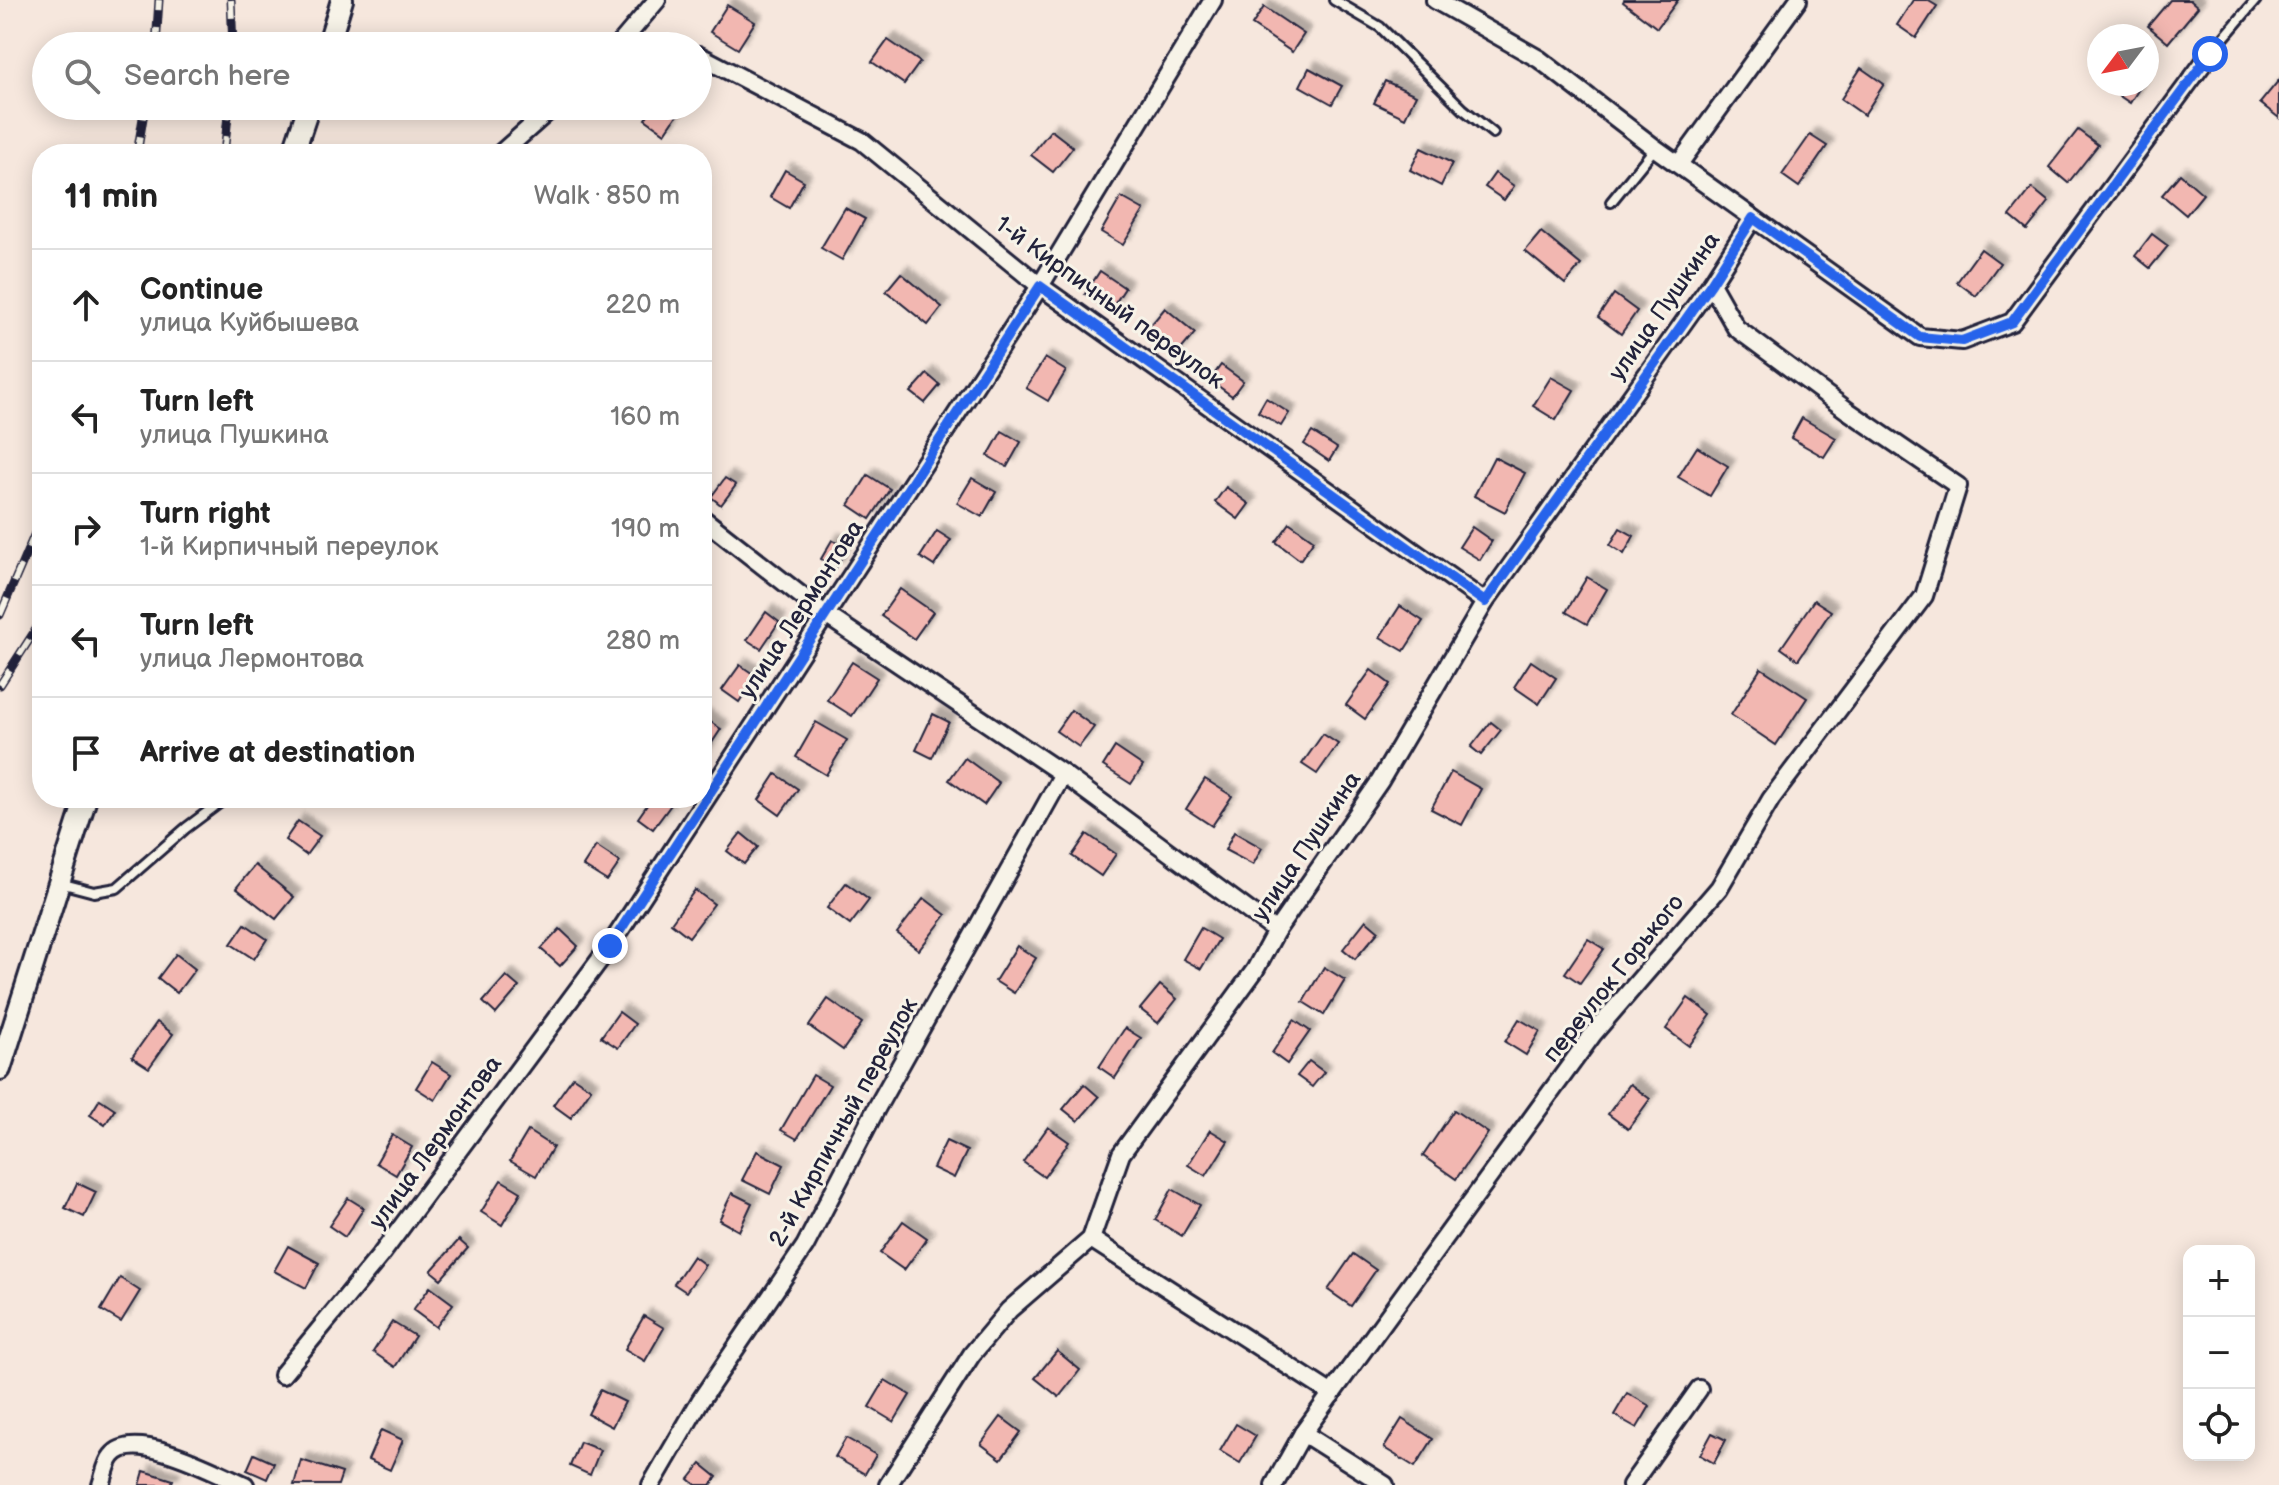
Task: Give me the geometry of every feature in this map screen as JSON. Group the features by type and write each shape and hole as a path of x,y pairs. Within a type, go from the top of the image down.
{"street":[{"path":"332,32 342,0"},
{"path":"630,32 657,0"},
{"name":"улица Лермонтова","path":"712,790 1040,286 1213,0"},
{"path":"1435,0 1539,59 1655,148 1920,337 1962,341 2012,322 2210,54"},
{"path":"1679,164 1798,0"},
{"name":"1-й Кирпичный переулок","path":"712,62 862,141 1040,286 1485,602"},
{"path":"296,144 304,120"},
{"path":"511,144 538,120"},
{"name":"улица Пушкина","path":"888,1485 972,1354 1009,1310 1091,1239 1121,1154 1255,970 1276,931 1380,781 1485,602 1711,284 1753,218"},
{"name":"переулок Горького","path":"1274,1485 1303,1433 1593,1034 1719,888 1771,799 1924,596 1958,486 1848,411 1736,328 1711,284"},
{"path":"712,526 826,615 1063,774 1276,931"},
{"name":"2-й Кирпичный переулок","path":"651,1485 700,1401 805,1246 876,1109 1063,774"},
{"path":"0,1069 83,808"},
{"name":"улица Лермонтова","path":"282,1375 380,1256 610,946 700,808"},
{"path":"1091,1239 1332,1394"},
{"path":"1631,1485 1699,1389"},
{"path":"1303,1433 1385,1485"},
{"path":"101,1485 112,1456 124,1447 145,1446 185,1459 245,1485"}],"lane":[{"path":"1334,0 1380,27 1463,109 1493,133"},
{"path":"2210,54 2256,0"},
{"path":"1611,202 1655,148"},
{"path":"59,883 94,892 117,888 213,808"}],"building":[{"path":"1624,0 1678,0 1657,28"},
{"path":"1913,0 1927,0 1937,6 1916,38 1897,25"},
{"path":"2170,0 2190,0 2198,7 2168,43 2159,35 2159,24 2150,24"},
{"path":"727,5 755,22 738,49 710,32"},
{"path":"1264,7 1304,34 1292,52 1252,25"},
{"path":"888,40 920,62 904,84 872,62"},
{"path":"1309,68 1342,86 1332,104 1300,86"},
{"path":"1861,68 1884,84 1864,115 1841,99"},
{"path":"2279,80 2279,118 2260,103"},
{"path":"1385,81 1416,95 1405,118 1374,103"},
{"path":"2120,96 2134,96 2130,103"},
{"path":"646,120 674,120 665,133"},
{"path":"1051,130 1073,147 1053,172 1031,155"},
{"path":"2078,130 2098,145 2068,183 2049,167"},
{"path":"1810,135 1827,146 1799,187 1782,175"},
{"path":"1421,148 1452,163 1441,186 1410,170"},
{"path":"785,170 804,181 789,208 770,197"},
{"path":"1495,173 1514,186 1504,200 1485,187"},
{"path":"2180,174 2203,194 2186,215 2162,195"},
{"path":"2032,188 2049,202 2027,230 2010,216"},
{"path":"1121,197 1144,210 1123,245 1101,232"},
{"path":"845,208 865,219 842,260 821,248"},
{"path":"1541,232 1581,265 1565,284 1525,251"},
{"path":"2152,234 2168,246 2150,268 2135,256"},
{"path":"1981,249 2000,263 1976,296 1957,282"},
{"path":"1100,271 1125,288 1110,311 1085,294"},
{"path":"901,273 942,307 928,325 886,291"},
{"path":"1614,294 1637,311 1621,334 1598,317"},
{"path":"1165,308 1195,333 1174,358 1144,333"},
{"path":"1045,358 1066,371 1048,401 1026,388"},
{"path":"1221,365 1243,381 1232,396 1210,380"},
{"path":"927,374 940,385 925,403 911,392"},
{"path":"1551,377 1574,390 1556,420 1533,406"},
{"path":"1266,398 1289,413 1281,426 1258,412"},
{"path":"1802,418 1836,438 1824,457 1791,438"},
{"path":"1002,431 1021,442 1007,467 988,456"},
{"path":"1312,432 1337,448 1329,461 1304,444"},
{"path":"1697,447 1728,466 1710,496 1678,477"},
{"path":"1494,457 1525,473 1505,512 1474,496"},
{"path":"868,475 890,489 870,519 849,505"},
{"path":"725,478 736,485 721,505 712,496"},
{"path":"972,478 996,492 982,517 957,503"},
{"path":"1226,487 1249,504 1238,519 1215,502"},
{"path":"1290,523 1314,540 1300,560 1276,542"},
{"path":"1472,527 1492,541 1480,560 1459,547"},
{"path":"1620,528 1634,536 1624,554 1610,545"},
{"path":"937,531 951,540 934,566 920,557"},
{"path":"832,540 846,548 836,568 821,559"},
{"path":"1587,577 1607,589 1587,624 1566,612"},
{"path":"900,589 933,612 914,639 881,616"},
{"path":"1814,600 1831,611 1798,660 1781,648"},
{"path":"1400,606 1423,621 1404,651 1380,637"},
{"path":"766,612 779,622 761,649 747,640"},
{"path":"1531,661 1556,678 1539,704 1514,687"},
{"path":"852,662 877,678 852,716 827,700"},
{"path":"740,665 756,676 739,702 722,690"},
{"path":"1761,668 1807,698 1776,745 1731,715"},
{"path":"1371,670 1390,684 1365,719 1346,705"},
{"path":"1071,710 1094,727 1079,747 1056,731"},
{"path":"933,714 949,722 932,758 916,750"},
{"path":"816,722 847,740 826,775 796,757"},
{"path":"1491,722 1501,730 1481,755 1471,747"},
{"path":"712,723 721,729 712,743"},
{"path":"1323,734 1338,744 1317,774 1302,764"},
{"path":"1115,747 1143,766 1131,784 1103,766"},
{"path":"965,758 999,783 984,805 949,780"},
{"path":"1451,772 1481,789 1462,825 1431,809"},
{"path":"776,774 798,789 780,815 759,800"},
{"path":"1205,779 1232,796 1212,826 1186,809"},
{"path":"645,808 669,808 653,829 638,818"},
{"path":"298,821 320,836 306,855 285,840"},
{"path":"1234,832 1262,848 1253,865 1225,850"},
{"path":"741,833 758,847 744,864 727,851"},
{"path":"1087,834 1116,854 1101,876 1072,856"},
{"path":"596,846 620,862 607,881 583,866"},
{"path":"255,865 294,897 276,919 236,888"},
{"path":"846,883 869,900 850,925 827,908"},
{"path":"695,890 714,904 689,937 671,923"},
{"path":"924,898 946,915 919,950 897,933"},
{"path":"1366,920 1379,931 1355,959 1343,949"},
{"path":"245,924 267,939 254,959 231,944"},
{"path":"1201,928 1219,939 1201,969 1183,959"},
{"path":"560,929 578,946 560,966 541,949"},
{"path":"1588,939 1604,949 1580,983 1565,973"},
{"path":"1017,946 1036,958 1014,993 995,981"},
{"path":"176,954 195,969 177,993 158,978"},
{"path":"1324,967 1345,980 1324,1015 1303,1002"},
{"path":"506,976 519,987 496,1014 483,1002"},
{"path":"1160,985 1177,999 1158,1023 1140,1009"},
{"path":"1688,998 1711,1015 1689,1046 1666,1029"},
{"path":"828,999 862,1023 843,1050 809,1026"},
{"path":"619,1012 635,1024 618,1048 601,1037"},
{"path":"1519,1019 1540,1031 1526,1055 1505,1042"},
{"path":"1294,1020 1310,1031 1287,1064 1272,1053"},
{"path":"157,1022 173,1034 149,1068 132,1057"},
{"path":"1125,1028 1141,1038 1115,1078 1099,1067"},
{"path":"1309,1061 1324,1072 1312,1087 1297,1076"},
{"path":"432,1062 451,1074 435,1100 416,1088"},
{"path":"813,1075 830,1085 797,1139 781,1130"},
{"path":"573,1077 591,1089 571,1118 553,1105"},
{"path":"1084,1084 1099,1097 1078,1121 1063,1109"},
{"path":"1630,1084 1650,1099 1628,1129 1608,1114"},
{"path":"100,1099 115,1109 105,1125 90,1115"},
{"path":"1454,1110 1488,1133 1456,1179 1423,1156"},
{"path":"1048,1127 1069,1142 1044,1177 1023,1162"},
{"path":"1210,1130 1228,1141 1206,1176 1188,1165"},
{"path":"528,1131 553,1147 536,1176 510,1161"},
{"path":"392,1135 412,1147 396,1175 376,1163"},
{"path":"946,1141 967,1151 954,1178 933,1168"},
{"path":"757,1151 784,1165 770,1194 742,1180"},
{"path":"501,1180 521,1192 502,1225 481,1212"},
{"path":"77,1183 96,1192 84,1217 65,1208"},
{"path":"1172,1189 1200,1205 1182,1236 1155,1220"},
{"path":"732,1193 752,1203 739,1231 719,1220"},
{"path":"348,1198 364,1208 345,1237 329,1226"},
{"path":"903,1221 927,1238 904,1270 880,1253"},
{"path":"459,1240 468,1248 441,1279 431,1271"},
{"path":"288,1246 319,1263 306,1288 274,1271"},
{"path":"1353,1254 1376,1270 1351,1306 1328,1290"},
{"path":"693,1256 705,1265 686,1292 674,1284"},
{"path":"120,1278 140,1291 121,1322 101,1310"},
{"path":"430,1287 453,1304 436,1327 413,1310"},
{"path":"644,1316 664,1328 645,1361 625,1349"},
{"path":"392,1322 415,1336 395,1367 373,1352"},
{"path":"1057,1351 1080,1370 1059,1397 1035,1378"},
{"path":"885,1380 910,1395 894,1422 869,1407"},
{"path":"600,1390 625,1402 612,1427 588,1414"},
{"path":"1627,1393 1650,1406 1637,1428 1614,1415"},
{"path":"1001,1417 1021,1432 1001,1459 981,1444"},
{"path":"1402,1419 1433,1439 1415,1467 1384,1448"},
{"path":"1236,1424 1256,1436 1240,1463 1220,1451"},
{"path":"381,1430 403,1440 390,1470 368,1460"},
{"path":"1712,1433 1726,1440 1714,1463 1700,1455"},
{"path":"846,1438 876,1455 865,1474 835,1457"},
{"path":"580,1442 600,1450 590,1475 570,1466"},
{"path":"254,1454 274,1463 267,1479 247,1470"},
{"path":"301,1460 342,1473 338,1485 294,1485"},
{"path":"701,1464 717,1477 711,1485 696,1485 689,1479"},
{"path":"144,1471 173,1480 171,1485 140,1485"}],"railway":[{"path":"157,32 159,0"},
{"path":"231,0 232,32"},
{"path":"139,144 143,120"},
{"path":"225,144 228,120"},
{"path":"0,615 32,540"},
{"path":"0,685 32,635"}],"route":[{"path":"610,946 1040,286 1485,602 1711,284 1753,218 1920,337 1962,341 2012,322 2210,54"}]}
